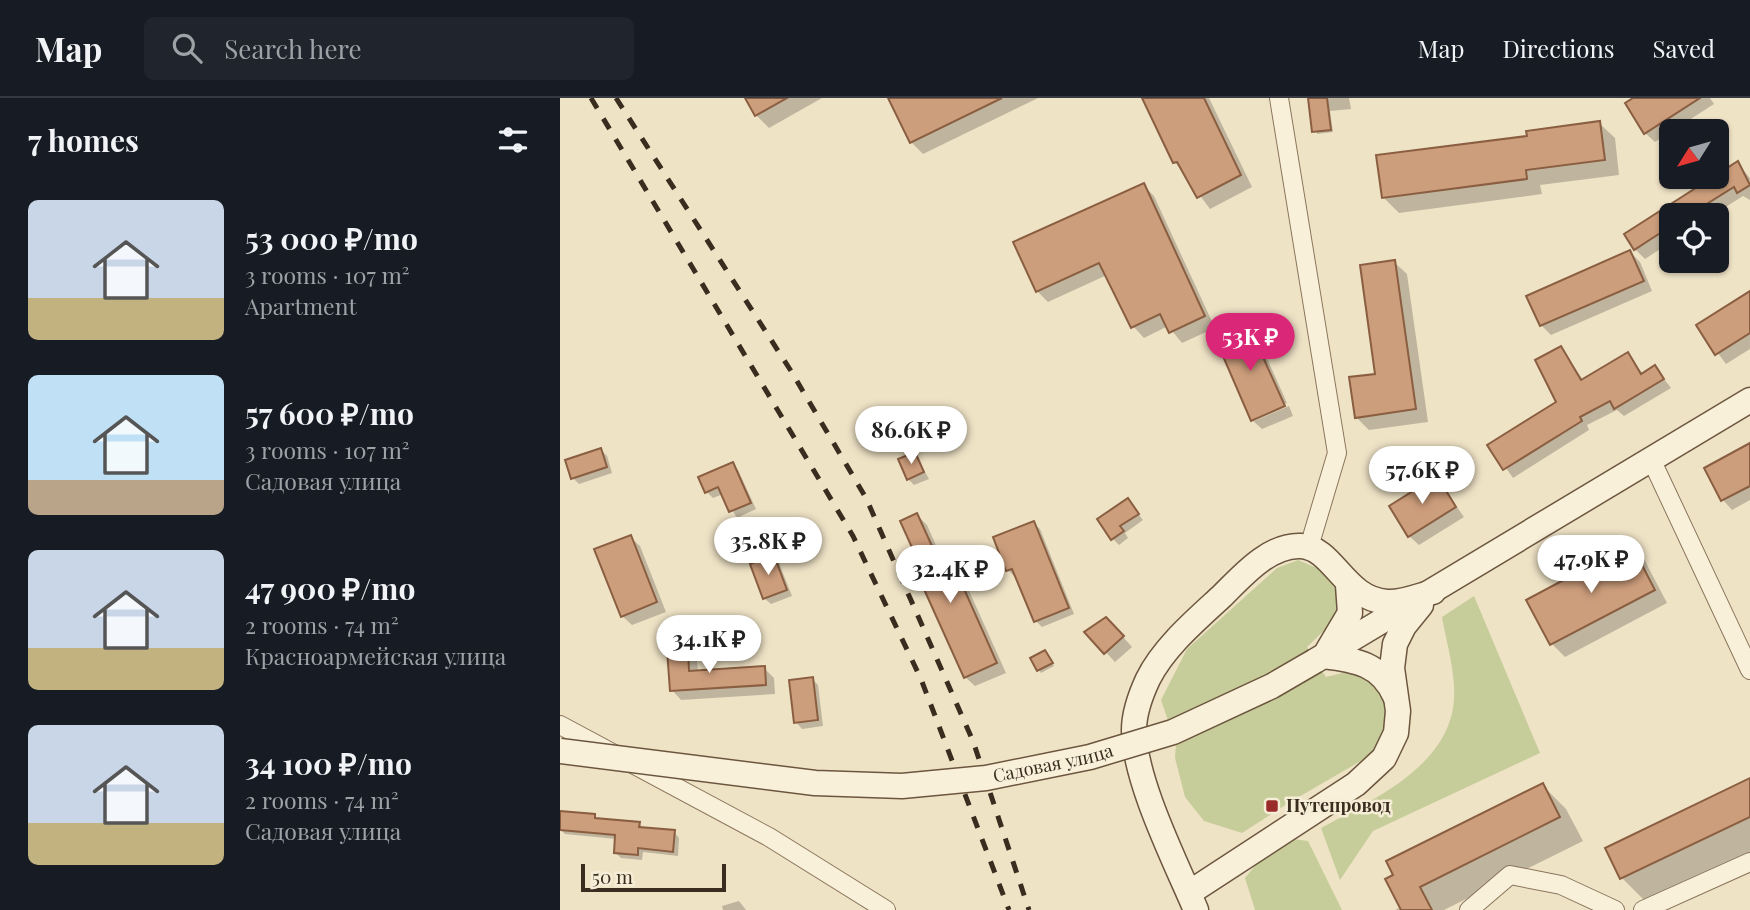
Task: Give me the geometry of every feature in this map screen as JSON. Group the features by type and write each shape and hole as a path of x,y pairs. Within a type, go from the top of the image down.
{"main road":[{"name":"Садовая улица","path":"560,751 815,783 902,786 986,778 1090,757 1173,732 1272,686 1750,400"},
{"path":"1309,547 1333,565 1348,585 1387,602 1433,592 1404,626 1395,644 1392,668 1396,696 1396,733 1384,758 1371,772 1193,901 1141,769 1134,731 1138,705 1149,678 1161,659 1230,588 1266,557 1284,548 1309,547"},
{"path":"1348,585 1350,613 1319,658 1372,667 1383,675 1396,696"}],"street":[{"path":"1279,98 1337,453 1309,547"},
{"path":"1651,459 1750,670"},
{"path":"560,725 769,837 886,910"},
{"path":"1643,910 1750,862"},
{"path":"1469,910 1510,875 1561,885 1615,910"}],"green space":[{"path":"1298,560 1324,571 1341,599 1338,617 1307,647 1326,677 1346,672 1374,678 1390,699 1387,732 1373,754 1242,833 1204,821 1185,797 1175,758 1176,744 1161,700 1187,649 1277,568"},
{"path":"1474,596 1540,753 1373,831 1340,880 1321,828 1389,790 1429,757 1443,736 1452,713 1454,687 1442,617"},
{"path":"1293,839 1308,841 1342,910 1255,910 1245,878 1265,854"}],"building":[{"path":"745,98 787,98 755,116"},
{"path":"888,98 1002,98 910,143"},
{"path":"1142,98 1204,98 1241,175 1197,198 1177,162 1173,163"},
{"path":"1308,98 1327,98 1331,130 1312,132"},
{"path":"1633,98 1700,98 1667,119 1659,119 1659,124 1644,134 1625,103"},
{"path":"1600,121 1605,160 1526,170 1527,179 1382,198 1376,155 1527,136 1526,131"},
{"path":"1738,161 1750,185 1737,193 1734,187 1708,203 1672,203 1694,189 1729,189 1729,167"},
{"path":"1144,183 1205,316 1169,333 1160,314 1131,328 1099,263 1036,292 1013,242"},
{"path":"1659,212 1659,234 1634,250 1624,234"},
{"path":"1630,250 1644,281 1540,326 1526,296"},
{"path":"1395,260 1416,409 1355,418 1349,377 1375,374 1360,265"},
{"path":"1750,291 1750,333 1715,355 1696,325"},
{"path":"1249,326 1285,406 1251,421 1216,340"},
{"path":"1561,346 1581,380 1628,352 1641,374 1655,365 1664,379 1614,409 1610,401 1580,417 1582,421 1503,470 1487,445 1556,402 1535,360"},
{"path":"1750,443 1750,486 1721,501 1704,468"},
{"path":"601,448 607,467 571,479 565,460"},
{"path":"915,452 924,472 907,480 898,459"},
{"path":"733,462 751,503 729,512 718,487 705,493 698,477"},
{"path":"1437,476 1456,507 1408,537 1389,506"},
{"path":"1128,498 1139,514 1120,526 1124,531 1111,540 1097,519"},
{"path":"917,513 946,577 957,573 997,663 964,678 923,587 929,585 900,521"},
{"path":"1034,521 1069,608 1034,622 1012,569 1006,571 993,537"},
{"path":"631,535 657,602 621,617 594,549"},
{"path":"1631,544 1655,590 1550,645 1526,600"},
{"path":"774,555 787,590 763,599 750,564"},
{"path":"1106,617 1124,636 1104,654 1084,632"},
{"path":"688,648 689,671 765,666 766,685 670,691 667,650"},
{"path":"1045,650 1053,663 1037,671 1030,658"},
{"path":"813,677 818,720 794,723 789,680"},
{"path":"1750,778 1750,817 1620,879 1605,848"},
{"path":"1543,783 1560,817 1420,887 1432,910 1401,910 1385,879 1393,875 1386,861"},
{"path":"560,811 595,814 595,818 640,822 639,827 675,830 673,852 638,848 638,855 614,853 615,835 560,830"}],"railway":[{"path":"591,98 853,536 921,679 1009,910"},
{"path":"616,98 791,371 866,498 973,741 1029,910"}],"place":[{"name":"Путепровод","path":"1272,806"}]}
